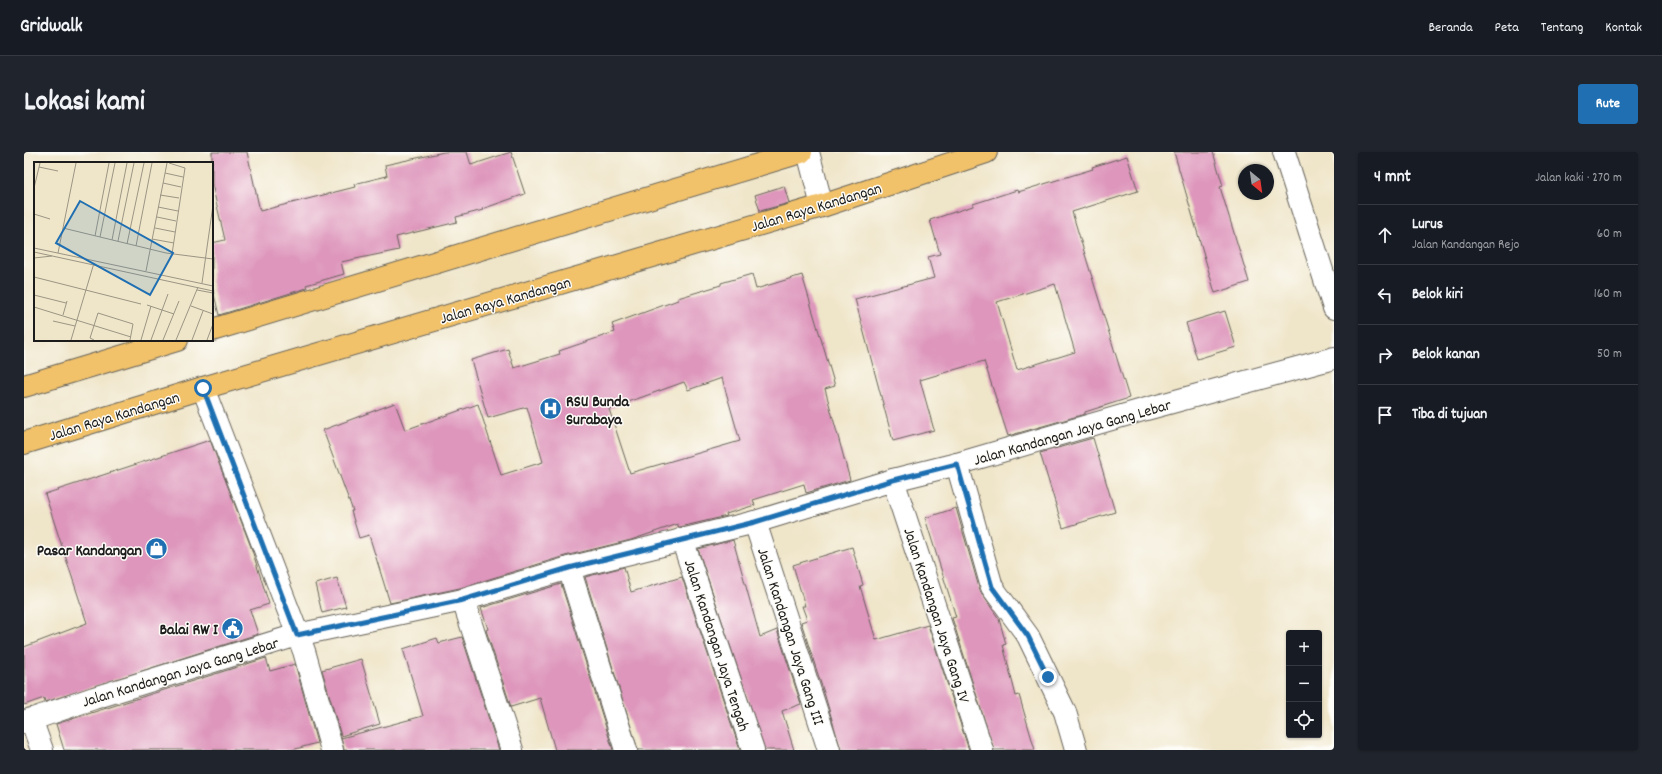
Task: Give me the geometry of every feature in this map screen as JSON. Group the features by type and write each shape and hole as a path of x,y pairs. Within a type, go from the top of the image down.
{"main road":[{"path":"213,330 801,152"},
{"name":"Jalan Raya Kandangan","path":"24,443 203,388 822,206 986,152"},
{"path":"24,386 174,341"}],"street":[{"path":"808,152 822,206"},
{"path":"1284,152 1334,308"},
{"name":"Jalan Kandangan Jaya Gang Lebar","path":"28,720 297,635 463,600 569,568 755,522 893,480 957,464 1139,411 1334,358"},
{"path":"203,388 304,651 332,750"},
{"path":"957,464 992,587 1028,636 1065,712 1076,750"},
{"name":"Jalan Kandangan Jaya Gang IV","path":"893,480 982,750"},
{"name":"Jalan Kandangan Jaya Gang III","path":"755,522 829,750"},
{"name":"Jalan Kandangan Jaya Tengah","path":"682,539 753,750"},
{"path":"569,568 626,750"},
{"path":"463,600 512,750"},
{"path":"28,720 42,750"}],"building":[{"path":"212,152 247,152 260,211 355,187 354,184 387,176 385,165 444,152 467,152 471,165 511,152 525,194 482,209 483,210 456,217 457,222 396,237 399,250 341,262 344,274 306,285 307,288 219,315 213,290 213,243 225,240 213,188"},
{"path":"1174,152 1213,152 1223,186 1220,187 1249,282 1215,293"},
{"path":"1127,156 1138,191 1072,212 1129,398 1085,412 1085,414 1008,436 984,361 920,380 934,430 893,441 855,299 934,278 928,257 940,254 930,220 1017,190 1018,192 1093,169 1092,167","holes":["1055,284 1075,352 1017,370 997,302"]},
{"path":"784,186 789,203 760,211 755,195"},
{"path":"752,274 756,289 802,275 835,386 825,389 850,480 806,493 804,484 753,500 755,505 726,514 727,516 680,527 678,527 678,524 631,540 565,556 460,588 390,603 369,535 359,538 351,511 353,511 323,430 395,403 405,430 478,404 501,475 543,462 527,407 488,418 471,360 508,349 514,368 560,354 559,351 615,332 612,324 678,300 678,298 721,285 721,283","holes":["722,378 740,441 630,473 609,409 684,382 688,390"]},
{"path":"1225,311 1236,347 1197,359 1186,323"},
{"path":"1093,438 1115,512 1063,528 1040,453"},
{"name":"Pasar Kandangan","path":"210,440 251,547 269,604 250,610 258,634 45,702 44,698 24,705 24,647 87,623 45,494"},
{"path":"956,508 980,591 999,619 1006,644 1003,645 1016,696 1019,695 1035,750 994,750 952,618 956,617 925,518"},
{"path":"733,540 760,637 777,630 801,704 782,711 794,750 765,750 698,549"},
{"path":"852,547 863,585 860,586 876,640 928,625 969,750 841,750 801,622 807,620 802,606 805,606 793,565"},
{"path":"624,567 631,592 682,577 740,750 638,750 585,577"},
{"path":"337,578 346,607 322,613 315,584"},
{"path":"561,584 613,750 555,750 540,698 511,707 486,630 488,629 481,608"},
{"path":"462,637 499,750 344,750 341,738 423,716 403,649 437,638 439,643"},
{"path":"266,658 270,671 295,664 317,743 292,750 64,750 56,724"},
{"path":"361,659 380,724 341,736 322,670"}],"place":[{"name":"RSU Bunda Surabaya","path":"550,409"},
{"name":"Pasar Kandangan","path":"157,549"},
{"name":"Balai RW I","path":"233,628"}],"route":[{"path":"203,388 297,635 463,600 569,568 755,522 893,480 957,464 992,587 1028,636 1048,677"}]}
